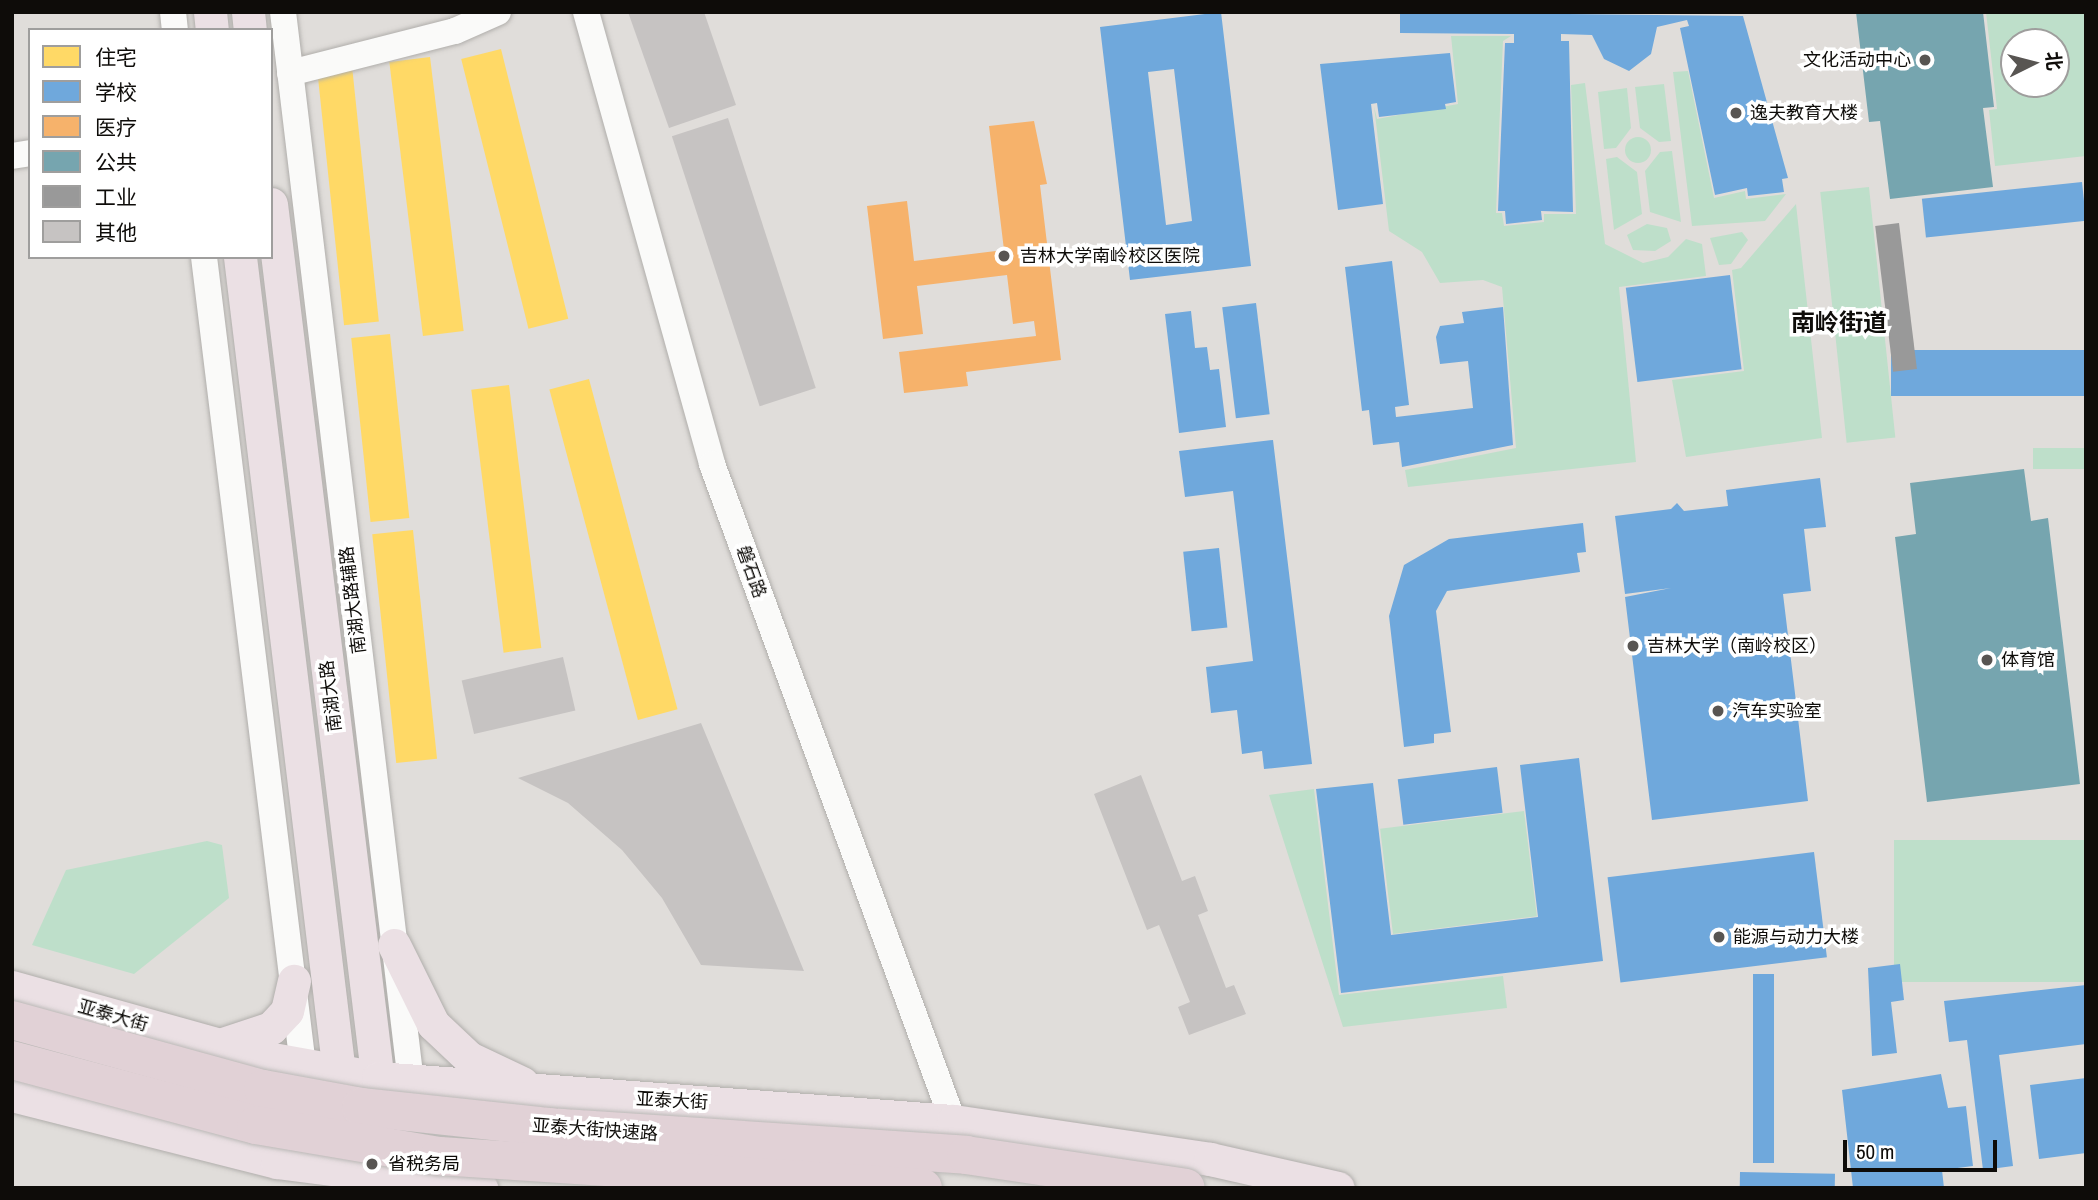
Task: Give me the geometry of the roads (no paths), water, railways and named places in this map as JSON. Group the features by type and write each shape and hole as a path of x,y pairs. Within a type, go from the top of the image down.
{"highway":[{"name":"亚泰大街快速路","path":"12,1020 263,1089 361,1107 548,1127 966,1155 1186,1188"},
{"name":"亚泰大街快速路","path":"12,1060 256,1125 440,1156 923,1188"}],"main road":[{"name":"南湖大路","path":"273,220 377,1078 407,1185"},
{"path":"240,259 353,1181"},
{"path":"394,945 419,1002 450,1041 491,1071 550,1093"},
{"path":"217,1045 248,1041 271,1028 287,1011 293,981"},
{"name":"亚泰大街","path":"12,987 217,1045 303,1066 377,1078 953,1121 1210,1159 1338,1188"},
{"path":"12,1095 317,1178 481,1188"}],"street":[{"name":"南湖大路辅路","path":"283,12 411,1082 407,1185"},
{"path":"290,73 455,31 498,12"},
{"name":"磐石路","path":"586,12 712,464 953,1121"},
{"path":"204,259 317,1178"}],"place":[{"name":"文化活动中心","path":"1925,60"},
{"name":"逸夫教育大楼","path":"1736,113"},
{"name":"吉林大学南岭校区医院","path":"1004,256"},
{"name":"吉林大学（南岭校区）","path":"1633,646"},
{"name":"体育馆","path":"1987,660"},
{"name":"汽车实验室","path":"1718,711"},
{"name":"能源与动力大楼","path":"1719,937"},
{"name":"省税务局","path":"372,1164"}],"district":[{"name":"南岭街道","path":"1839,323"}]}
